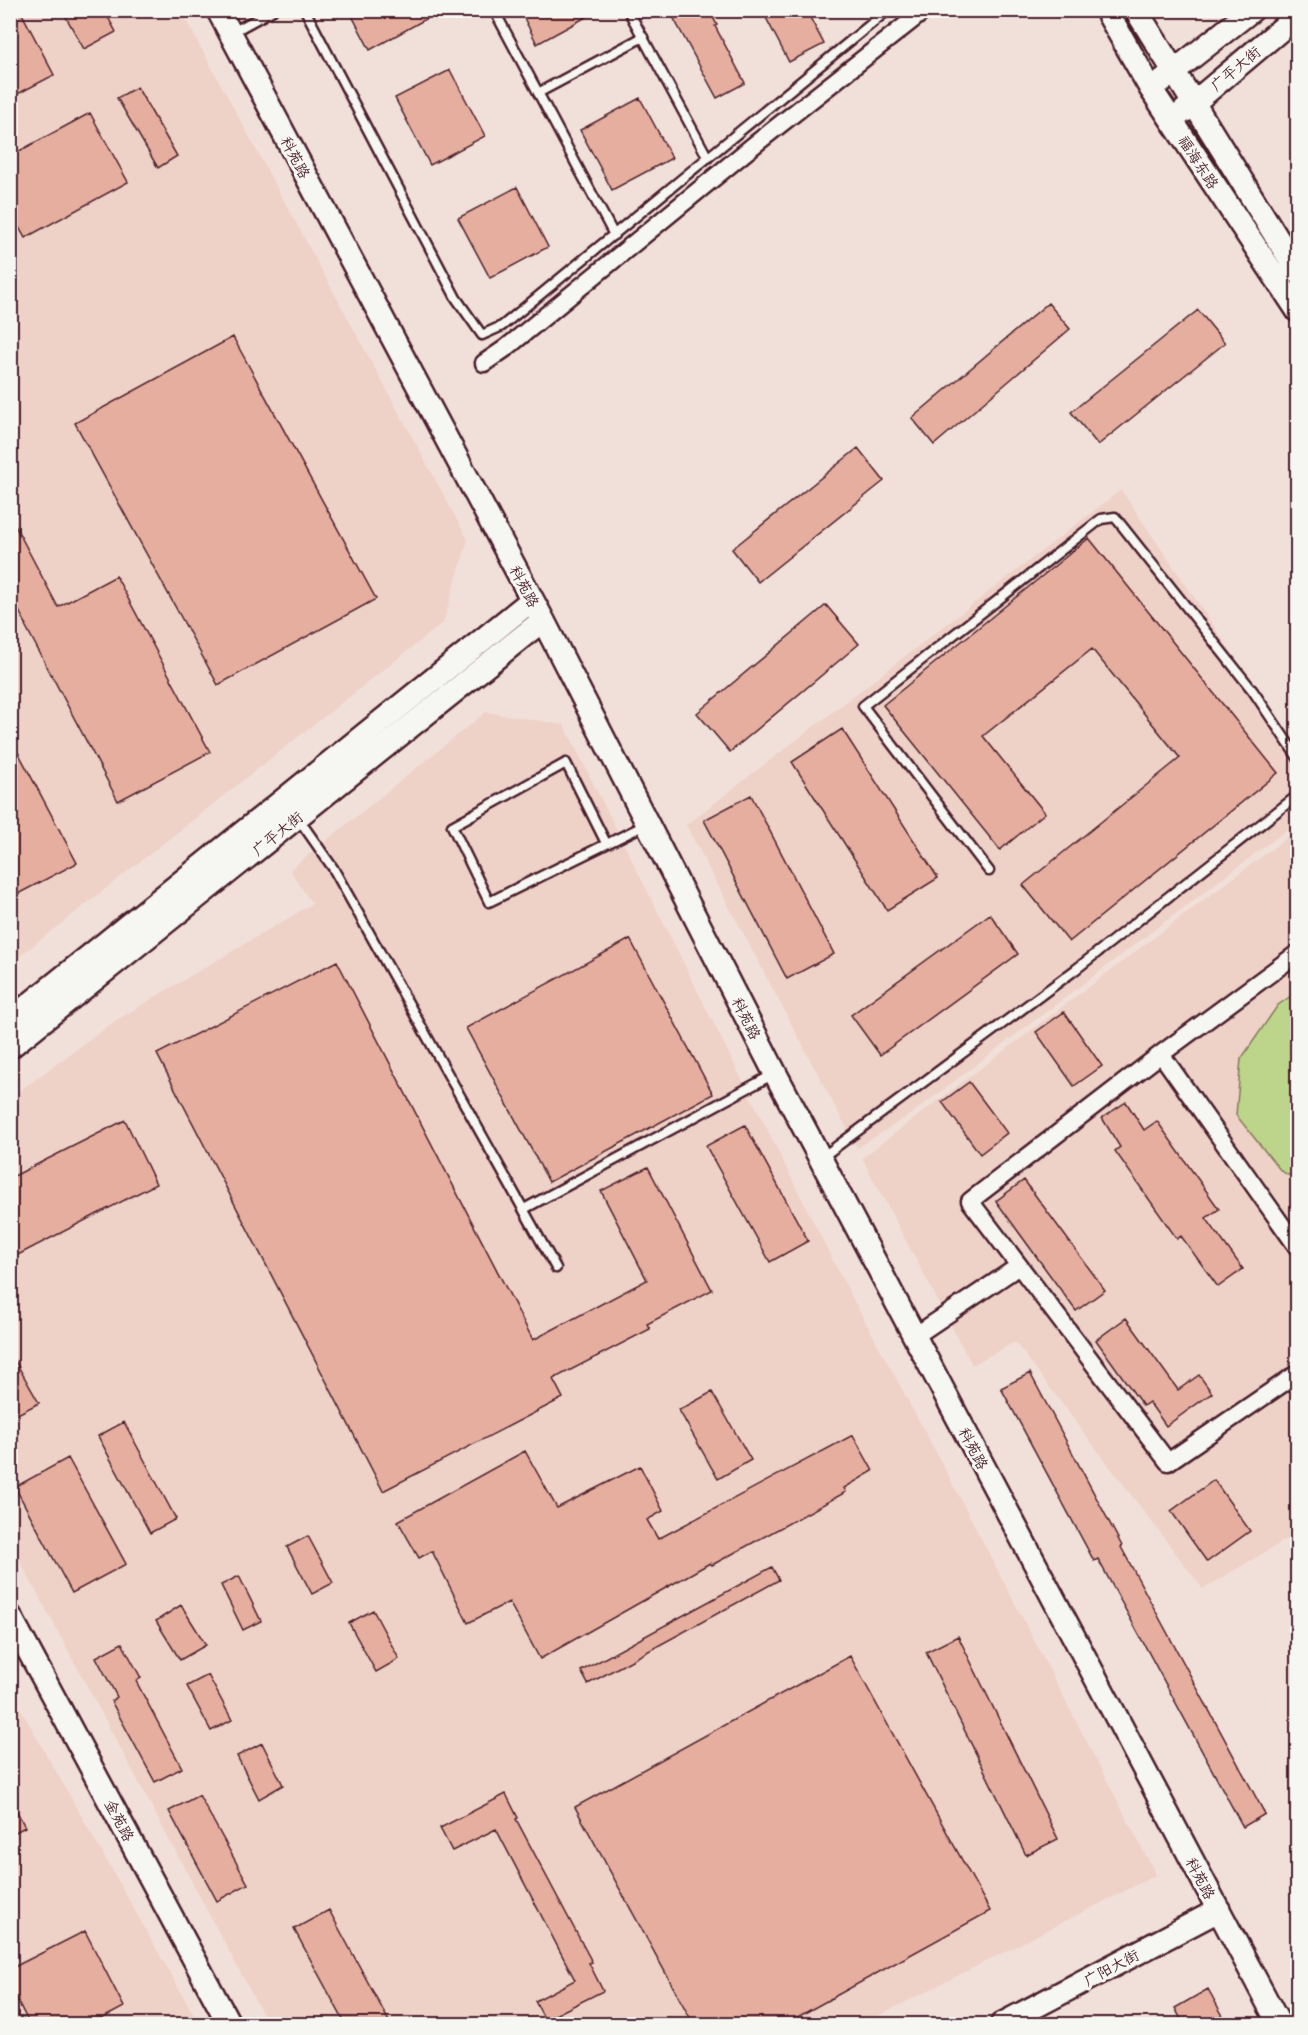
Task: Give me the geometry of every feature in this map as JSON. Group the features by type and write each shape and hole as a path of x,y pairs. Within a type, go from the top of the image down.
{"street":[{"name":"科苑路","path":"218,10 543,620 775,1073 1279,2025"},
{"path":"484,363 506,348 754,145 925,10"},
{"name":"福海东路","path":"1106,10 1151,89 1298,311"},
{"name":"福海东路","path":"1136,10 1298,272"},
{"path":"1151,89 1252,10"},
{"name":"广平大街","path":"1173,121 1298,15"},
{"name":"广平大街","path":"10,1047 291,809 532,600"},
{"name":"广平大街","path":"10,1020 543,620"},
{"path":"1298,953 1161,1054 970,1201 1168,1462 1298,1373"},
{"path":"1161,1054 1298,1248"},
{"path":"915,1336 1019,1266"},
{"name":"金苑路","path":"10,1616 229,2025"},
{"name":"广阳大街","path":"1002,2025 1219,1910"}],"lane":[{"path":"230,33 273,10"},
{"path":"305,10 456,298 482,335 502,326 888,10"},
{"path":"494,10 614,235"},
{"path":"628,10 708,158"},
{"path":"538,93 643,37"},
{"path":"989,871 863,706 1101,519 1115,516 1253,691 1298,758"},
{"path":"606,843 566,764 452,826 489,903 647,823"},
{"path":"820,1158 1075,970 1298,795"},
{"path":"291,809 333,868 556,1268"},
{"path":"524,1209 775,1073"}],"shaded area":[{"path":"11,11 181,11 468,540 443,623 11,963"},
{"path":"1121,490 1297,748 1297,822 911,1114 857,1148 686,825"},
{"path":"486,712 564,725 838,1271 946,1471 1156,1875 862,2024 268,2024 11,1544 10,1098 115,1021 312,904 290,870"},
{"path":"1297,830 1297,1533 1203,1589 1015,1342 972,1365 862,1158"},
{"path":"11,1692 199,2024 11,2024"}],"green space":[{"path":"1297,992 1297,1180 1281,1171 1236,1115 1241,1059 1278,1005"}],"building":[{"path":"10,10 20,10 54,75 10,98"},
{"path":"62,10 104,10 116,32 84,49"},
{"path":"349,10 442,10 370,50"},
{"path":"520,10 599,10 537,44"},
{"path":"685,10 709,10 745,83 717,98 673,17"},
{"path":"762,10 806,10 824,44 789,62"},
{"path":"450,70 485,136 430,165 395,98"},
{"path":"137,87 177,156 158,168 117,98"},
{"path":"640,98 672,158 612,190 580,130"},
{"path":"90,113 128,182 25,238 10,211 10,156"},
{"path":"517,187 548,247 490,278 458,218"},
{"path":"1048,303 1070,329 934,445 912,418"},
{"path":"1198,310 1225,343 1098,445 1071,412"},
{"path":"233,337 376,599 218,685 75,423"},
{"path":"858,448 884,481 758,582 732,549"},
{"path":"10,516 58,607 116,576 210,752 118,801 10,594"},
{"path":"1089,538 1278,773 1069,942 1023,885 1180,758 1092,649 983,736 1045,813 1000,850 883,705"},
{"path":"826,605 859,644 730,752 697,713"},
{"path":"842,729 938,878 887,910 792,762"},
{"path":"10,737 77,863 10,898"},
{"path":"751,795 834,954 787,979 704,820"},
{"path":"990,914 1018,954 880,1055 851,1015"},
{"path":"630,939 713,1094 549,1182 466,1028"},
{"path":"337,961 533,1340 647,1280 601,1191 648,1167 712,1290 647,1324 650,1329 553,1379 563,1398 383,1491 157,1054"},
{"path":"1064,1012 1102,1066 1074,1086 1036,1032"},
{"path":"969,1082 1007,1133 980,1154 942,1102"},
{"path":"1126,1102 1144,1130 1157,1121 1219,1209 1206,1218 1243,1269 1218,1287 1181,1236 1177,1239 1115,1151 1120,1147 1102,1118"},
{"path":"125,1120 156,1184 10,1259 10,1178"},
{"path":"745,1125 808,1241 770,1262 706,1146"},
{"path":"1024,1180 1105,1290 1076,1311 996,1201"},
{"path":"1126,1318 1178,1390 1199,1375 1212,1393 1166,1426 1149,1402 1143,1406 1096,1340"},
{"path":"10,1352 39,1403 10,1418"},
{"path":"1030,1373 1265,1814 1243,1827 1098,1559 1094,1561 1001,1388"},
{"path":"712,1392 751,1460 718,1479 679,1410"},
{"path":"124,1422 176,1519 150,1533 98,1436"},
{"path":"853,1435 873,1471 844,1488 846,1492 712,1565 710,1563 540,1659 509,1602 468,1623 432,1551 419,1558 398,1521 525,1451 557,1508 640,1466 663,1511 647,1520 658,1539"},
{"path":"68,1458 126,1564 72,1593 15,1487"},
{"path":"1214,1480 1250,1531 1207,1562 1171,1511"},
{"path":"308,1536 333,1583 312,1594 287,1547"},
{"path":"772,1567 779,1580 588,1684 581,1671"},
{"path":"239,1576 261,1621 243,1630 221,1585"},
{"path":"181,1605 206,1645 180,1660 156,1621"},
{"path":"373,1610 399,1659 376,1672 349,1623"},
{"path":"958,1636 1058,1839 1026,1855 926,1652"},
{"path":"122,1643 141,1678 136,1681 182,1768 155,1782 111,1701 117,1697 96,1657"},
{"path":"850,1656 990,1911 783,2025 694,2025 575,1807"},
{"path":"208,1675 232,1720 211,1731 187,1686"},
{"path":"262,1743 283,1785 259,1799 237,1756"},
{"path":"506,1794 518,1818 516,1819 592,1962 589,1963 603,1991 545,2020 535,2001 575,1980 496,1829 452,1851 440,1828"},
{"path":"199,1795 248,1884 217,1901 169,1811"},
{"path":"10,1798 25,1827 10,1835"},
{"path":"329,1910 391,2025 346,2025 294,1929"},
{"path":"85,1931 124,2007 90,2025 30,2025 10,1986 10,1969"},
{"path":"1208,1989 1228,2025 1184,2025 1175,2008"}]}
